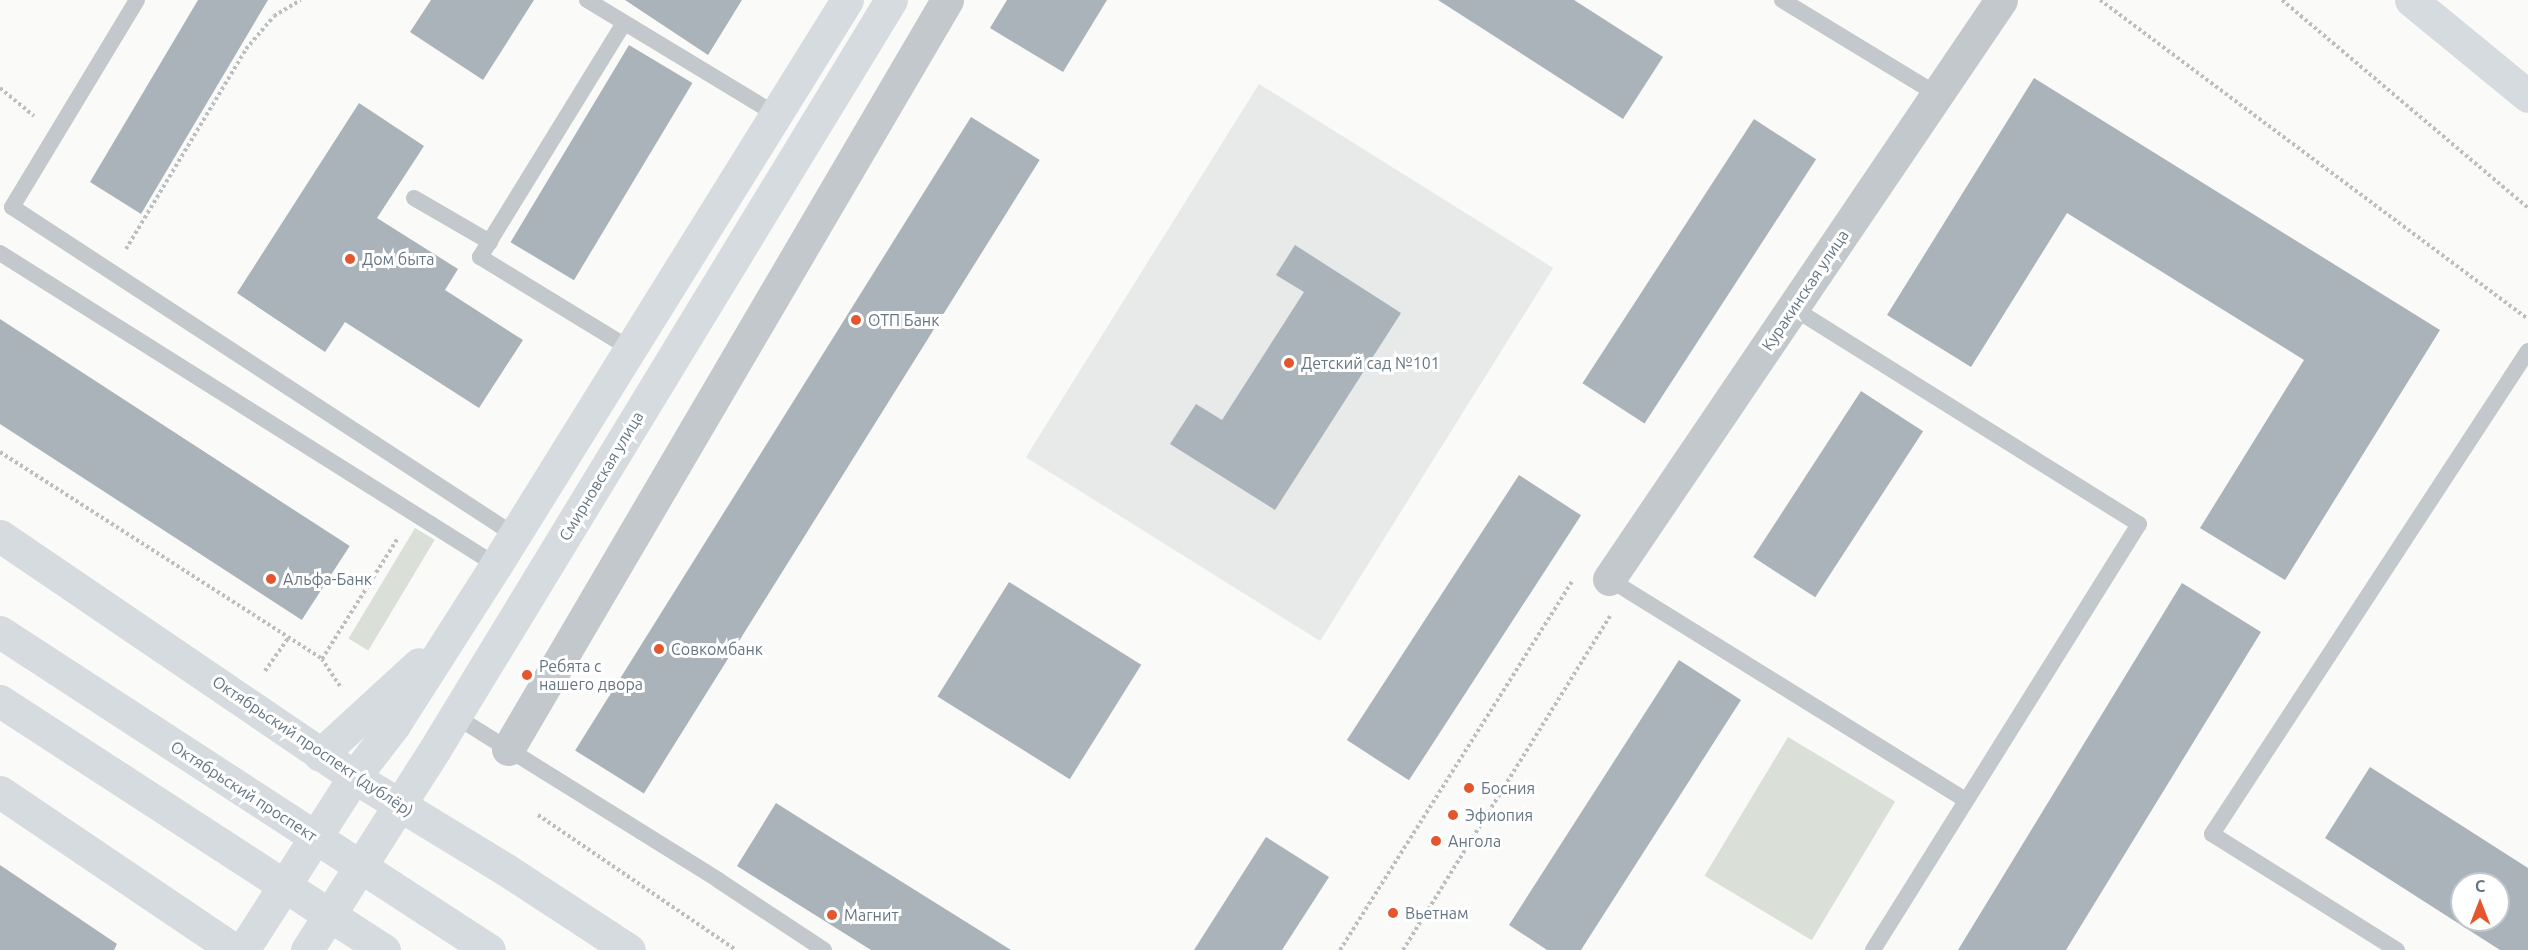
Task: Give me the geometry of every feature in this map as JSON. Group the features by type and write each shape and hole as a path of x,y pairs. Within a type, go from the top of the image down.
{"main road":[{"path":"243,950 354,777 394,725 496,565 513,534 631,349 847,0"},
{"name":"Смирновская улица","path":"307,950 455,716 891,0"},
{"path":"2411,0 2528,96"},
{"name":"Октябрьский проспект (дублёр)","path":"0,536 320,755 505,869 629,950"},
{"name":"Октябрьский проспект","path":"0,632 489,950"},
{"path":"320,755 452,634"},
{"path":"0,701 384,950"},
{"path":"0,792 234,950"}],"street":[{"path":"508,749 947,0"},
{"name":"Куракинская улица","path":"1618,584 1793,308 2001,0"}],"lane":[{"path":"137,0 12,207 513,534"},
{"path":"587,0 777,115"},
{"path":"1782,0 1938,95"},
{"path":"624,23 480,257 631,349"},
{"path":"414,198 490,242"},
{"path":"0,254 496,565"},
{"path":"1793,308 2139,524 1873,950"},
{"path":"2397,950 2212,834 2528,351"},
{"path":"1618,584 1966,800"},
{"path":"455,716 718,880 824,950"}],"path":[{"path":"112,273 246,49 274,16 301,0"},
{"path":"2100,0 2528,319"},
{"path":"2282,0 2528,208"},
{"path":"0,88 56,134"},
{"path":"0,452 322,659 340,687"},
{"path":"322,659 414,513"},
{"path":"1340,950 1583,563 1618,584 1403,950"},
{"path":"538,815 736,950"}],"shaded area":[{"name":"Детский сад №101","path":"1259,84 1553,268 1320,641 1026,457"},
{"path":"415,528 435,540 368,650 349,639"},
{"path":"1788,737 1895,801 1812,940 1705,876"}],"building":[{"path":"198,0 268,0 141,214 90,182"},
{"path":"431,0 534,0 483,80 410,32"},
{"path":"625,0 742,0 708,55"},
{"path":"1007,0 1107,0 1063,72 990,28"},
{"path":"1438,0 1574,0 1663,57 1623,119"},
{"path":"629,45 692,83 574,280 511,242"},
{"path":"2034,78 2440,330 2285,580 2200,528 2304,360 2067,213 1971,367 1887,315"},
{"name":"Дом быта","path":"359,103 424,146 377,218 458,269 445,290 523,340 479,408 345,322 325,352 237,293"},
{"path":"971,117 1040,160 644,793 575,750"},
{"path":"1754,119 1816,159 1645,423 1582,383"},
{"path":"1295,245 1401,313 1275,510 1170,444 1196,404 1222,420 1304,292 1276,275"},
{"path":"0,319 350,546 302,620 0,424"},
{"path":"1861,391 1923,431 1815,597 1753,557"},
{"path":"1519,475 1581,515 1409,780 1347,740"},
{"path":"1009,582 1141,665 1070,779 937,696"},
{"path":"2182,583 2261,632 2066,950 1958,950"},
{"path":"1679,660 1741,700 1581,950 1547,950 1509,925"},
{"path":"2370,767 2528,868 2528,950 2500,950 2472,932 2510,932 2510,872 2450,872 2450,918 2325,838"},
{"path":"776,803 1011,950 871,950 737,866"},
{"path":"1266,837 1329,877 1282,950 1194,950"},
{"path":"0,865 117,944 114,950 0,950"}],"place":[{"name":"Дом быта","path":"350,259"},
{"name":"ОТП Банк","path":"856,320"},
{"name":"Детский сад №101","path":"1289,363"},
{"name":"Альфа-Банк","path":"271,579"},
{"name":"Совкомбанк","path":"659,649"},
{"name":"Ребята с нашего двора","path":"527,675"},
{"name":"Босния","path":"1469,788"},
{"name":"Эфиопия","path":"1453,815"},
{"name":"Ангола","path":"1436,841"},
{"name":"Вьетнам","path":"1393,913"},
{"name":"Магнит","path":"832,915"}]}
